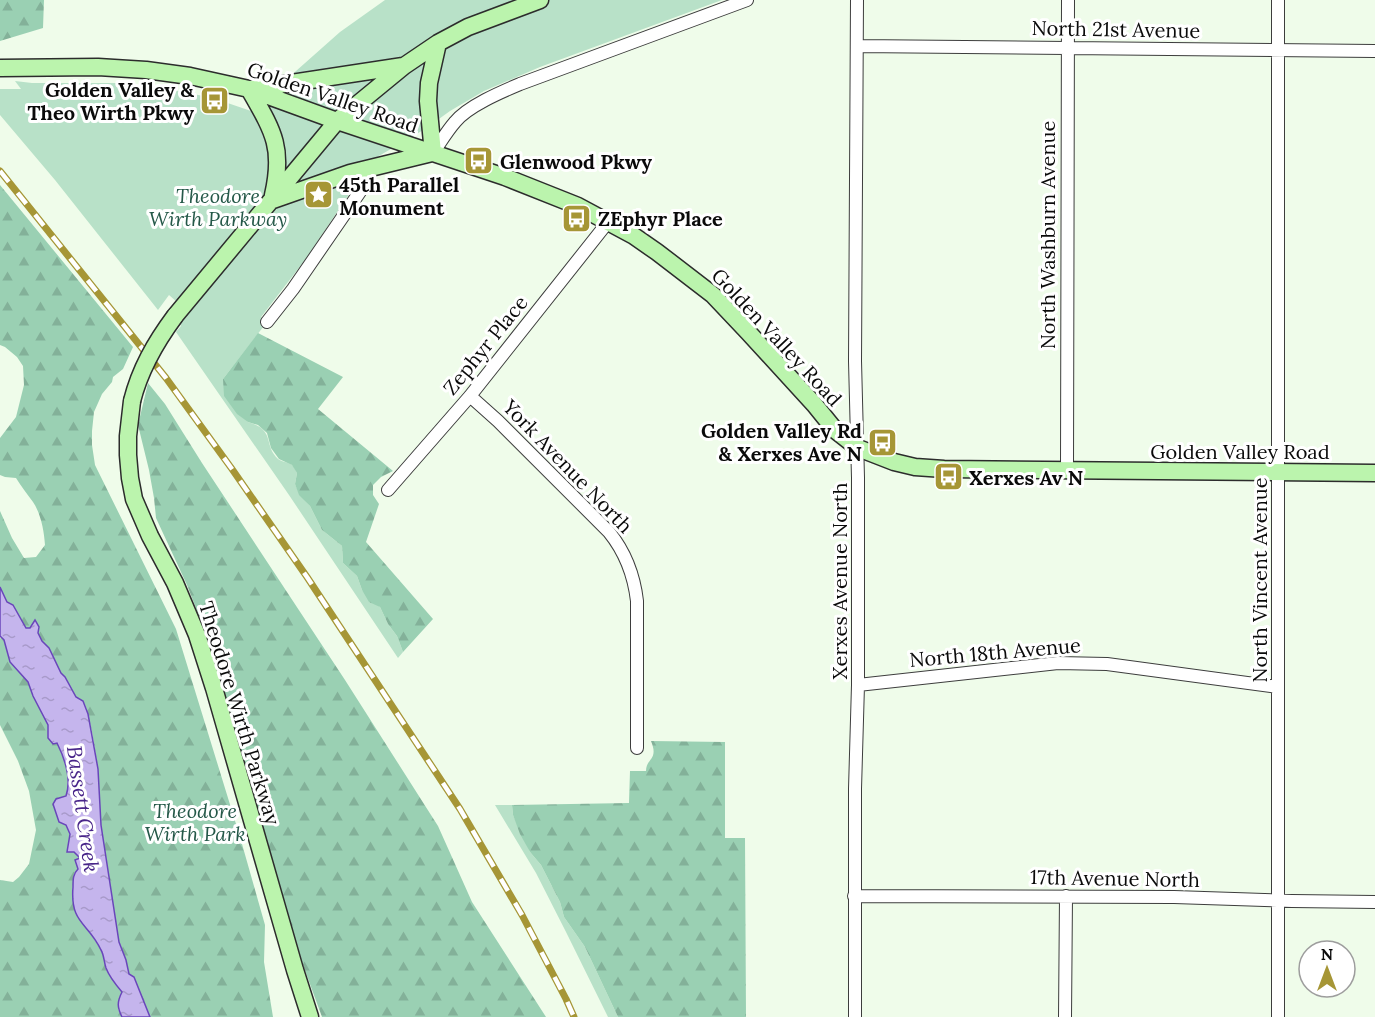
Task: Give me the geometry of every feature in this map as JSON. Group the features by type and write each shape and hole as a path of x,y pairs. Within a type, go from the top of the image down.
{"street":[{"name":"Theodore Wirth Parkway","path":"310,1017 197,635 175,583 150,536 134,499 128,455 132,401 144,366 156,341 337,121 404,66 438,43 503,7 540,0"},
{"path":"271,200 350,172 433,153 461,115 492,96 747,0"},
{"name":"Xerxes Avenue North","path":"855,1017 854,896 858,685 858,448 855,361 857,0"},
{"name":"North Washburn Avenue","path":"1067,471 1068,0"},
{"name":"North Vincent Avenue","path":"1278,0 1278,1017"},
{"path":"433,153 428,101 429,83 438,43"},
{"name":"North 21st Avenue","path":"857,46 1375,51"},
{"path":"271,200 277,176 278,154 267,120 249,89 404,66"},
{"name":"Golden Valley Road","path":"2,68 98,67 146,70 190,76 249,89 549,193 608,222 657,252 713,295 814,404 835,430 858,448 894,462 915,467 944,469 1375,473"},
{"path":"267,322 293,289 366,183 371,167"},
{"name":"Zephyr Place","path":"388,490 470,396 608,222"},
{"name":"York Avenue North","path":"470,396 609,532 631,568 637,601 637,748"},
{"name":"North 18th Avenue","path":"858,685 1058,663 1107,664 1278,687"},
{"name":"17th Avenue North","path":"854,896 1174,897 1375,902"},
{"path":"1065,1017 1066,896"}],"green space":[{"path":"0,0 44,0 43,28 0,41"},
{"name":"Theodore Wirth Parkway","path":"385,0 722,0 540,67 484,91 372,160 305,260 261,317 267,322 223,379 248,422 257,425 266,434 278,459 293,465 297,473 295,484 300,495 310,506 322,530 342,546 343,563 357,576 362,590 380,607 397,636 403,652 398,658 176,332 181,326 170,310 177,302 169,295 158,310 55,180 0,115 0,89 21,89 15,81 117,83 164,88 213,98 251,111 340,32"},
{"name":"Theodore Wirth Park","path":"0,185 133,347 123,369 113,377 94,412 92,445 95,465 176,629 265,925 264,962 273,1017 150,1017 134,977 129,974 119,942 101,825 98,769 86,707 83,701 76,697 49,648 42,641 35,621 30,628 26,628 13,605 7,602 0,587 0,511 24,558 36,557 45,545 42,523 33,502 16,478 0,475 0,438 16,417 24,385 23,366 17,357 0,345"},
{"path":"258,333 343,377 318,409 393,471 381,477 373,485 373,495 379,504 366,542 433,619 403,652 397,636 380,607 369,602 357,576 343,563 342,546 322,530 310,506 299,495 295,484 297,473 292,465 279,459 271,448 267,433 258,425 248,422 237,414 224,396 223,379"},
{"path":"148,383 165,404 438,826 472,902 546,1017 322,1017 299,954 274,873 206,634 187,585 156,518 149,470 138,425"},
{"path":"1,637 4,640 10,662 28,682 49,725 48,738 57,743 63,754 68,776 67,790 66,796 56,799 70,834 69,844 81,859 74,874 72,895 102,951 106,969 122,992 118,1009 122,1017 0,1017 0,880 13,882 29,864 36,830 29,791 18,761 0,725"},
{"path":"651,741 725,742 725,838 745,838 746,1017 618,1017 585,947 564,917 560,902 541,865 530,852 520,834 513,815 512,805 629,803 630,771 646,771 654,752"},
{"path":"495,805 512,805 513,815 530,852 541,865 560,902 564,917 585,947 618,1017 608,1017 536,873"}],"water":[{"name":"Bassett Creek","path":"0,587 7,602 13,605 26,628 30,628 35,620 42,641 49,648 76,697 83,701 88,714 98,769 101,825 119,942 129,974 134,977 150,1017 122,1017 118,1004 122,992 107,971 102,952 96,941 74,909 73,879 78,869 75,860 80,858 74,852 67,852 70,834 66,825 59,822 53,804 56,799 66,796 67,769 57,743 53,744 48,738 48,725 28,682 10,662 4,640 0,636"}],"railway":[{"path":"0,171 166,378 307,577 460,809 522,915 574,1017"}],"place":[{"name":"Golden Valley & Theo Wirth Pkwy","path":"215,100"},
{"name":"Glenwood Pkwy","path":"479,161"},
{"name":"45th Parallel Monument","path":"318,195"},
{"name":"ZEphyr Place","path":"577,218"},
{"name":"Golden Valley Rd & Xerxes Ave N","path":"883,442"},
{"name":"Xerxes Av N","path":"948,477"}]}
